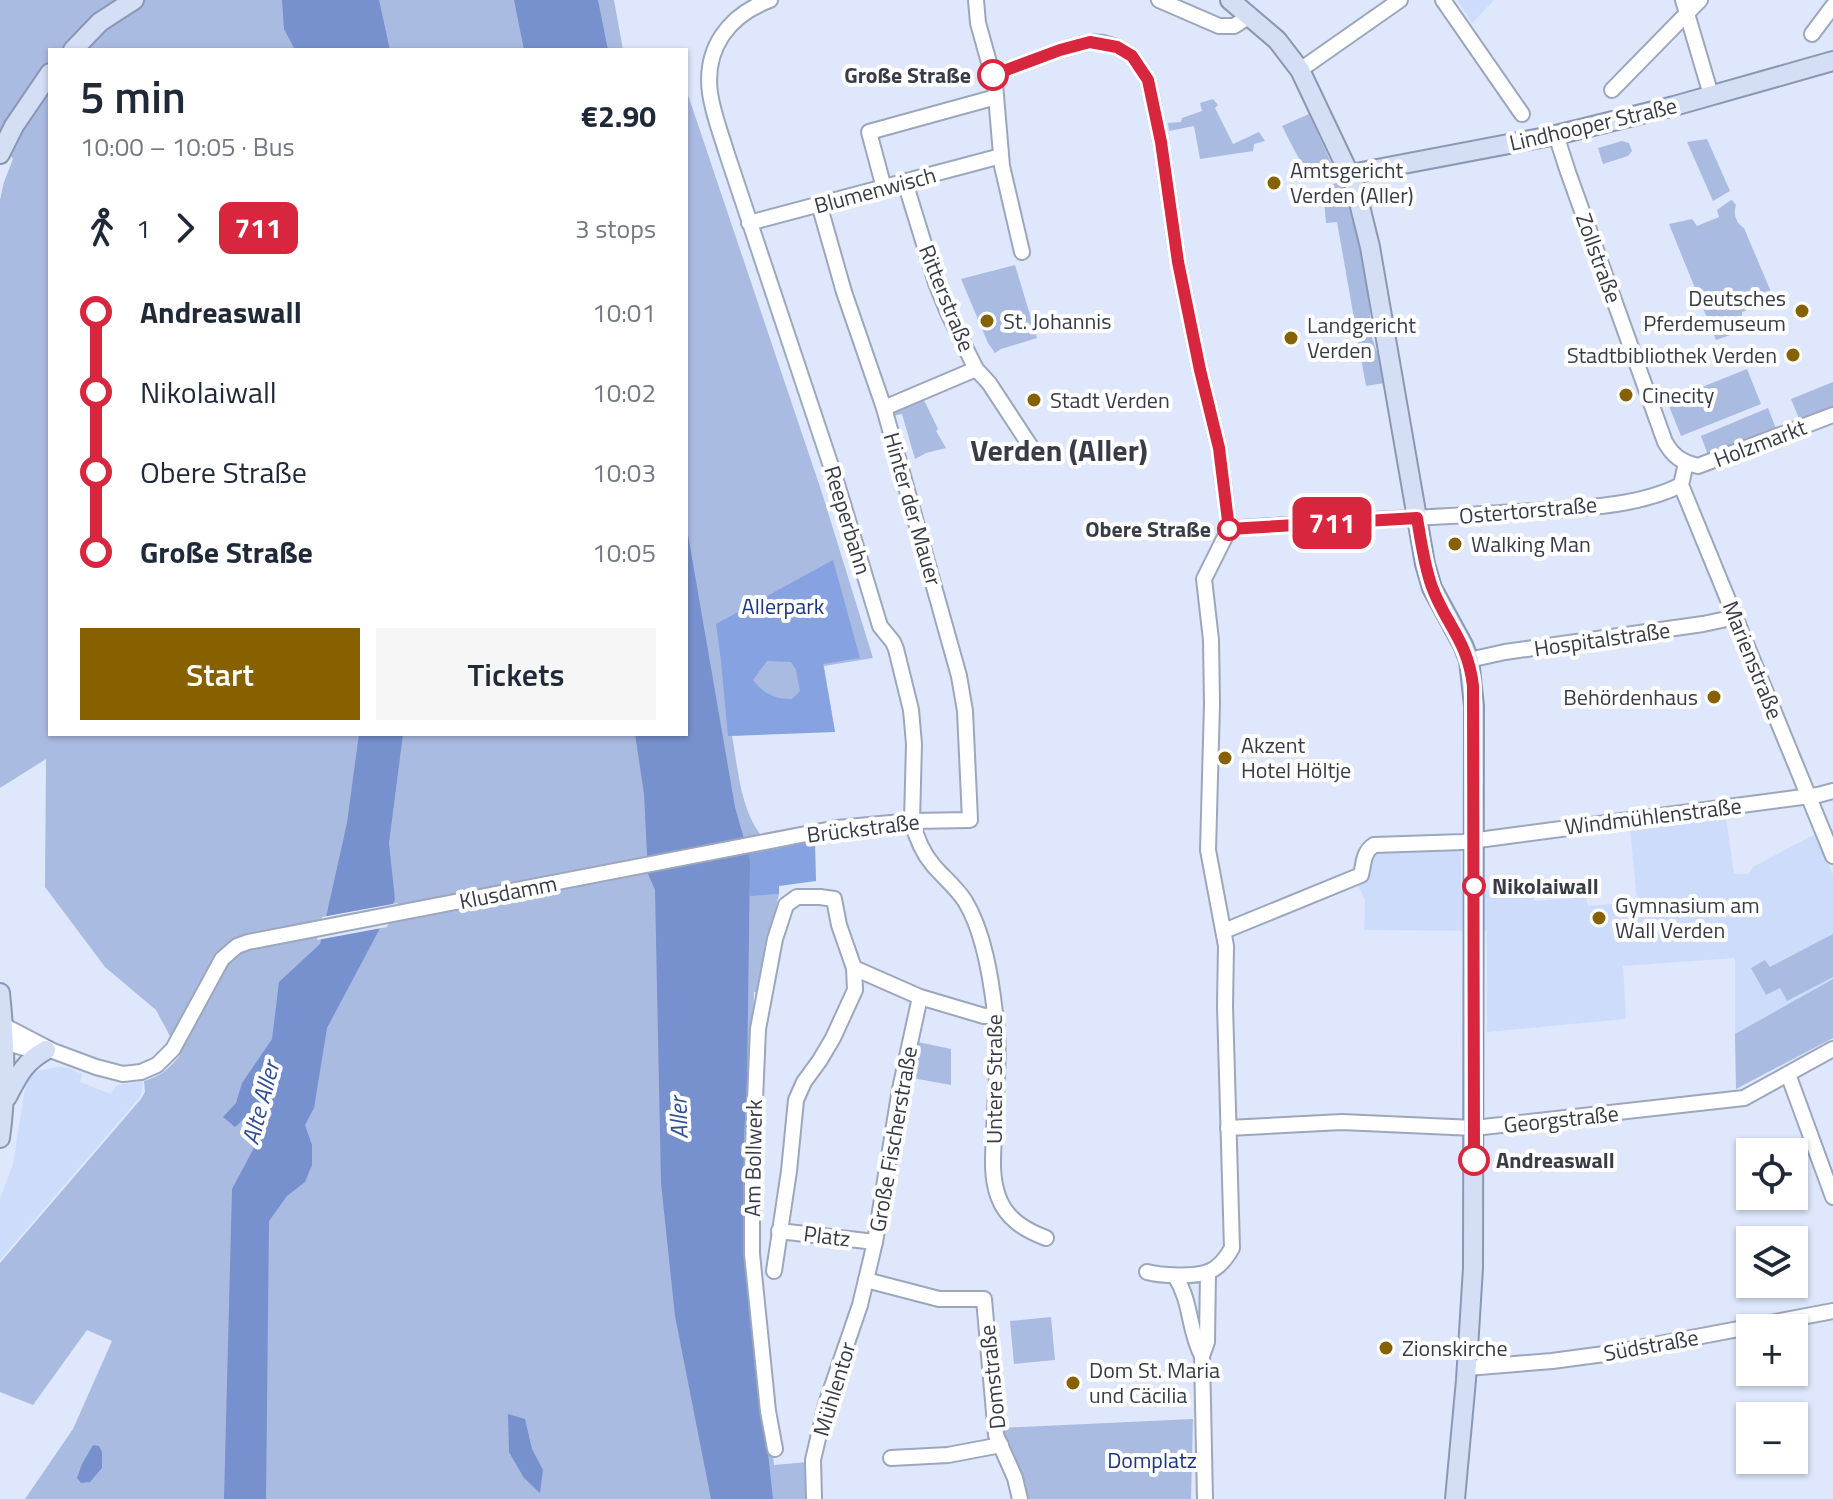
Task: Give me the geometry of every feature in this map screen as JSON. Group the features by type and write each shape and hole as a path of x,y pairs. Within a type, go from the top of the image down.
{"main road":[{"path":"75,48 100,22 134,0"},
{"path":"1232,1 1277,40 1300,70 1351,174 1370,247 1425,564 1432,588 1469,660 1474,706 1473,1268 1455,1499"},
{"name":"Lindhooper Straße","path":"1351,174 1556,135 1833,61"},
{"path":"0,154 14,126 48,76"},
{"path":"0,993 4,1103 0,1138"},
{"path":"4,1103 22,1067 37,1055 49,1051"}],"street":[{"name":"Reeperbahn","path":"770,0 745,12 722,32 710,67 711,102 837,484 880,626 893,642 902,667 914,727 912,821"},
{"path":"976,0 978,23 993,75 1001,156 1022,252"},
{"path":"1159,0 1225,27 1242,23 1250,16"},
{"path":"1300,70 1400,0"},
{"path":"1443,0 1522,114"},
{"path":"1612,90 1685,7 1700,0"},
{"path":"1205,19 1218,18 1227,11 1232,1"},
{"path":"1812,34 1833,6"},
{"path":"1685,7 1711,95"},
{"path":"993,75 1090,42 1117,47 1132,56 1148,80 1194,342 1219,448 1229,529 1204,579 1211,640 1212,704 1208,850 1227,963 1225,1006 1232,1248 1225,1259 1208,1272 1175,1276 1147,1272"},
{"path":"884,188 869,132 996,97"},
{"name":"Zollstraße","path":"1556,135 1665,442 1672,455 1686,463"},
{"name":"Blumenwisch","path":"749,223 1001,156"},
{"name":"Ritterstraße","path":"905,182 949,315 976,369 989,383 1031,447"},
{"name":"Hinter der Mauer","path":"819,204 844,292 884,408 961,686 970,820"},
{"path":"884,408 976,369"},
{"name":"Holzmarkt","path":"1686,463 1698,466 1833,415"},
{"path":"1681,485 1686,463"},
{"name":"Ostertorstraße","path":"1229,529 1617,503 1668,492 1681,485"},
{"name":"Marienstraße","path":"1681,485 1833,856"},
{"name":"Hospitalstraße","path":"1469,660 1736,617"},
{"name":"Windmühlenstraße","path":"1224,931 1361,875 1368,849 1374,845 1474,840 1833,791"},
{"name":"Brückstraße","path":"757,845 837,828 912,821 970,820"},
{"name":"Untere Straße","path":"912,821 919,842 932,864 963,898 977,925 996,1015 995,1185 1002,1205 1010,1216 1028,1232 1046,1238"},
{"name":"Klusdamm","path":"2,1033 24,1048 49,1051 123,1074 141,1072 152,1068 173,1049 222,959 237,946 757,845"},
{"name":"Am Bollwerk","path":"775,1449 768,1411 752,1254 752,1172 758,1029 775,939 786,905 797,897 834,899 839,925 854,968"},
{"path":"774,1271 796,1100 833,1038 855,990 854,968 920,997 984,1016 996,1015"},
{"name":"Große Fischerstraße","path":"866,1280 900,1089 920,997"},
{"name":"Georgstraße","path":"1228,1128 1358,1122 1474,1128 1744,1098 1833,1049"},
{"path":"1788,1074 1833,1197"},
{"name":"Platz","path":"779,1231 875,1242"},
{"path":"1205,1499 1202,1356 1207,1342 1208,1272"},
{"path":"1175,1276 1185,1293 1195,1343 1202,1356"},
{"name":"Domstraße","path":"866,1280 939,1299 984,1299 996,1435 1015,1478 1020,1499"},
{"name":"Mühlentor","path":"814,1499 813,1460 826,1404 866,1280"},
{"name":"Südstraße","path":"1467,1368 1612,1353 1833,1311"},
{"path":"891,1458 948,1455 1001,1445"}],"shaded area":[{"path":"1457,0 1494,0 1472,23"},
{"name":"Gymnasium am Wall Verden","path":"1726,817 1734,874 1748,874 1753,867 1817,833 1833,875 1833,979 1735,1034 1735,958 1623,966 1626,1019 1487,1032 1487,931 1364,930 1365,900 1357,883 1369,875 1370,858 1375,850 1461,846 1461,890 1533,890 1534,901 1586,897 1588,906 1637,902 1630,829"},
{"path":"58,1067 82,1074 80,1082 111,1094 117,1085 143,1081 142,1092 0,1260 0,1199 13,1164 25,1088 36,1071"}],"green space":[{"name":"Allerpark","path":"0,0 614,0 623,48 48,48 48,736 688,736 688,95 822,493 873,658 824,666 835,732 732,736 744,800 760,834 753,837 759,867 759,895 779,894 758,992 754,992 748,1183 758,1325 774,1465 808,1462 810,1499 25,1499 73,1429 112,1341 87,1330 33,1405 0,1392 0,1263 141,1099 145,1092 144,1081 164,1071 180,1055 156,1010 105,967 45,887 46,759 0,788 0,200 13,159 0,143"},
{"path":"1213,99 1233,144 1259,132 1265,141 1254,144 1253,151 1200,159 1194,126 1169,131 1168,123 1181,122 1182,118 1202,111 1200,103"},
{"path":"1309,114 1333,167 1324,181 1309,171 1282,126"},
{"path":"1707,139 1730,191 1713,201 1687,142"},
{"path":"1622,141 1629,143 1632,151 1628,156 1603,164 1598,148"},
{"path":"1339,182 1348,197 1361,246 1369,292 1371,335 1384,383 1366,386 1337,222 1326,223 1324,199 1331,185"},
{"path":"1731,200 1736,205 1736,218 1744,228 1774,299 1742,312 1742,331 1716,340 1669,224 1692,219 1697,226 1719,217 1717,210"},
{"path":"1015,265 1037,338 995,353 961,279"},
{"path":"1747,369 1761,404 1681,436 1667,401"},
{"path":"1833,382 1833,408 1800,421 1791,399"},
{"path":"922,396 946,448 915,459 902,414 892,416 890,409"},
{"path":"1768,408 1777,431 1709,458 1701,436"},
{"name":"Allerpark","path":"833,560 860,658 823,664 835,732 728,736 716,624","holes":["767,661 791,662 796,670 800,691 792,699 770,695 753,680"]},
{"path":"815,841 816,881 779,886 779,894 750,896 748,854"},
{"path":"1833,934 1833,977 1787,1001 1780,988 1766,995 1751,968 1765,960 1770,967"},
{"path":"1833,979 1833,1038 1736,1089 1735,1034"},
{"path":"918,1042 951,1049 951,1085 912,1078"},
{"path":"1051,1317 1055,1360 1014,1364 1010,1321"},
{"name":"Domplatz","path":"1193,1419 1191,1499 1025,1499 999,1428"}],"water":[{"path":"282,0 379,0 390,48 294,48 284,29"},
{"path":"514,0 598,0 608,48 524,48"},
{"name":"Aller","path":"688,535 735,807 750,860 745,1191 753,1314 773,1499 711,1499 675,1316 661,1183 655,890 648,874 644,794 635,736 688,736"},
{"name":"Alte Aller","path":"359,736 403,736 389,843 395,900 327,1028 314,1108 305,1125 312,1145 312,1165 305,1182 287,1196 269,1221 266,1499 224,1499 232,1189 272,1114 269,1106 252,1112 235,1127 223,1117 236,1103 242,1083 272,1039 279,982 320,944 347,823"},
{"path":"508,1414 525,1419 532,1449 543,1470 540,1493 524,1478 509,1452"},
{"path":"93,1445 99,1446 102,1452 102,1468 90,1482 81,1483 77,1478"}],"pier":[{"path":"398,903 387,927 317,940 322,917"}],"bus line":[{"name":"711","path":"993,75 1079,43 1090,42 1117,47 1132,56 1148,80 1161,142 1178,262 1222,464 1229,529 1417,518 1432,588 1463,645 1473,686 1474,1160"}],"place":[{"name":"Große Straße","path":"993,75"},
{"name":"Amtsgericht Verden (Aller)","path":"1274,183"},
{"name":"Deutsches Pferdemuseum","path":"1802,311"},
{"name":"St. Johannis","path":"987,321"},
{"name":"Landgericht Verden","path":"1291,338"},
{"name":"Stadtbibliothek Verden","path":"1793,355"},
{"name":"Cinecity","path":"1626,395"},
{"name":"Stadt Verden","path":"1034,400"},
{"name":"Obere Straße","path":"1229,529"},
{"name":"Walking Man","path":"1455,544"},
{"name":"Behördenhaus","path":"1714,697"},
{"name":"Akzent Hotel Höltje","path":"1225,758"},
{"name":"Nikolaiwall","path":"1474,886"},
{"name":"Gymnasium am Wall Verden","path":"1599,918"},
{"name":"Andreaswall","path":"1474,1160"},
{"name":"Zionskirche","path":"1386,1348"},
{"name":"Dom St. Maria und Cäcilia","path":"1073,1383"}],"district":[{"name":"Verden (Aller)","path":"1059,451"}]}
